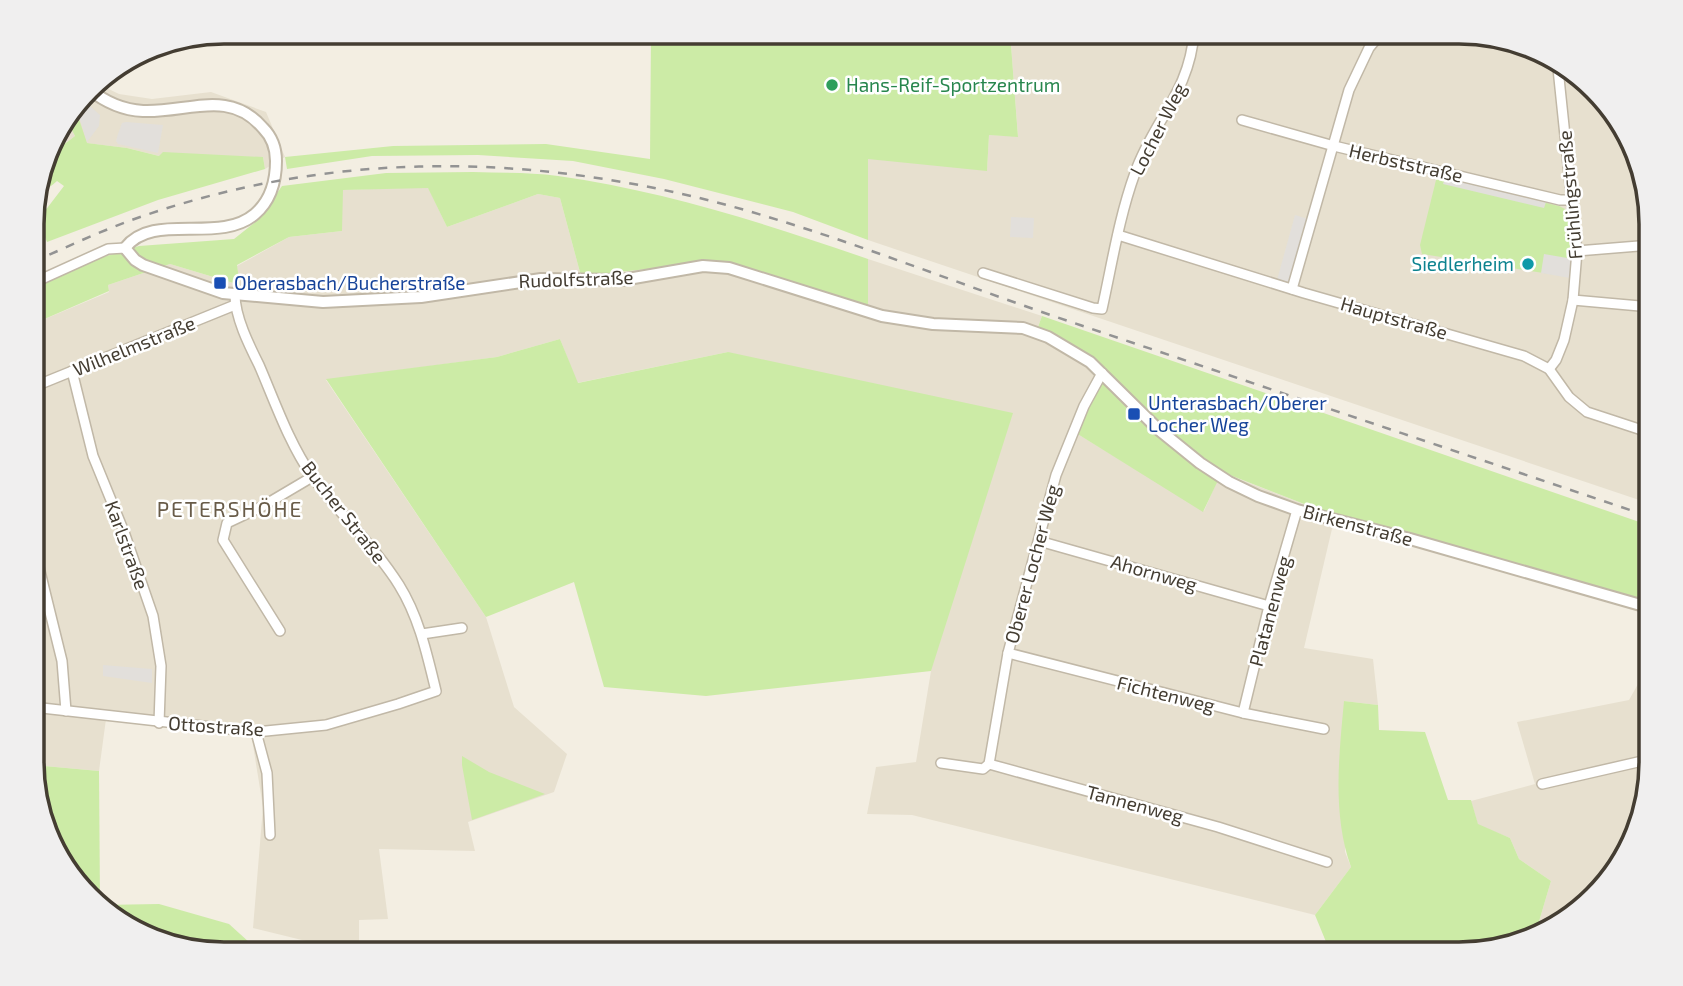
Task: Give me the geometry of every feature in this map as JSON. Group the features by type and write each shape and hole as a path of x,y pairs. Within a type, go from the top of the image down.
{"street":[{"name":"Locher Weg","path":"983,273 1102,309 1125,204 1140,160 1185,77 1192,44"},
{"path":"1292,289 1349,90 1372,44"},
{"name":"Frühlingstraße","path":"1549,369 1562,347 1573,300 1577,251 1558,74"},
{"path":"44,278 108,249 125,248 130,241 141,235 160,230 234,226 250,219 263,207 274,186 276,159 272,137 255,118 233,106 207,104 166,111 142,111 117,107 98,95"},
{"name":"Herbststraße","path":"1242,120 1334,146 1560,200 1570,200"},
{"name":"Hauptstraße","path":"1118,235 1524,356 1549,369 1569,397 1587,412 1639,429"},
{"path":"1577,251 1639,246"},
{"name":"Rudolfstraße","path":"125,248 143,265 223,293 235,300 323,302 421,297 541,279 622,280 703,266 729,268 882,316 933,324 983,324 1023,328 1048,337 1090,362 1102,373"},
{"name":"Wilhelmstraße","path":"44,382 235,300"},
{"name":"Bucher Straße","path":"235,300 256,359 300,458 312,477 400,586 422,634 436,691"},
{"path":"1573,300 1639,306"},
{"name":"Karlstraße","path":"72,371 93,456 124,532 153,616 161,666 159,723"},
{"name":"Birkenstraße","path":"1102,373 1142,414 1200,463 1229,482 1297,510 1410,539 1639,605"},
{"name":"Oberer Locher Weg","path":"989,764 1008,653 1065,451 1094,384 1102,373"},
{"path":"280,631 223,540 227,523 312,477"},
{"name":"Platanenweg","path":"1243,713 1269,606 1297,510"},
{"name":"Ahornweg","path":"1039,541 1269,606"},
{"path":"44,588 62,661 66,711"},
{"path":"422,634 462,628"},
{"name":"Fichtenweg","path":"1008,653 1243,713 1324,729"},
{"name":"Ottostraße","path":"44,708 256,732 327,725 436,691"},
{"path":"256,732 267,773 270,835"},
{"path":"1542,784 1639,762"},
{"name":"Tannenweg","path":"941,764 983,769 989,764 1218,827 1327,862"}],"shaded area":[{"path":"1011,44 1483,45 1528,57 1549,68 1587,96 1602,114 1626,155 1636,188 1639,212 1639,500 868,240 868,158 987,170 989,135 1018,136"},
{"path":"106,88 119,94 152,99 211,92 266,112 285,157 265,169 263,157 159,156 127,148 86,143 78,118"},
{"path":"88,105 100,115 99,126 87,142 79,117"},
{"path":"122,123 163,125 158,153 118,144 116,141"},
{"path":"71,129 75,136 62,146"},
{"path":"1445,178 1546,202 1544,208 1443,184"},
{"path":"428,187 447,227 538,194 560,198 581,276 723,261 867,307 868,259 1042,316 1038,327 1093,358 1106,373 1076,433 1204,511 1221,472 1335,516 1304,648 1373,659 1378,705 1344,701 1345,852 1351,867 1315,915 912,815 867,814 876,767 916,762 931,671 728,352 577,383 560,339 497,357 326,380 486,617 514,707 567,754 554,792 468,822 475,851 379,849 388,919 359,920 359,942 310,942 253,928 263,807 251,733 106,719 99,771 44,766 44,319 109,292 108,285 170,264 240,285 237,266 289,237 342,231 342,190"},
{"path":"1295,215 1308,219 1289,284 1277,280"},
{"path":"1011,217 1034,218 1033,238 1010,237"},
{"path":"1544,254 1573,259 1570,278 1541,273"},
{"path":"103,665 152,669 152,683 103,676"},
{"path":"1639,682 1639,774 1630,820 1615,852 1587,890 1569,905 1538,924 1551,881 1519,859 1510,838 1478,825 1471,801 1535,784 1517,722 1629,700"}],"green space":[{"name":"Hans-Reif-Sportzentrum","path":"651,44 1011,44 1018,137 989,135 987,171 868,159 868,240 793,212 664,179 573,161 478,155 372,156 287,169 285,157 393,146 546,144 650,159"},
{"path":"79,118 87,143 127,148 159,156 163,152 263,157 265,169 158,200 47,242 44,235 44,212 64,186 57,181 48,188 50,177 62,146 75,136 71,129"},
{"path":"386,173 547,175 637,190 715,210 868,259 868,307 723,261 581,276 560,198 538,194 447,227 428,188 343,190 342,231 289,237 237,265 240,285 170,264 108,285 109,291 44,319 44,283 100,258 139,246 234,239 259,219 282,186"},
{"path":"1437,176 1559,206 1569,211 1573,236 1569,277 1422,254 1420,245"},
{"path":"1042,316 1639,522 1639,605 1335,516 1222,472 1203,512 1076,433 1106,373 1093,358 1038,327"},
{"path":"560,339 578,383 728,352 1013,413 931,671 706,696 604,687 574,582 486,617 326,379 497,357"},
{"path":"1344,701 1378,705 1379,730 1425,732 1448,800 1471,800 1478,824 1510,838 1519,859 1551,881 1538,924 1506,936 1471,942 1326,942 1315,915 1351,867 1341,826 1339,764"},
{"path":"462,756 489,772 545,794 472,820"},
{"path":"44,766 99,771 100,893 88,881 62,842 47,798"},
{"path":"159,904 229,924 249,942 200,941 177,936 155,929 114,905"}],"railway":[{"path":"44,257 143,216 215,194 288,179 361,170 434,166 507,168 580,176 654,188 727,205 816,232 1080,325 1639,513"}],"place":[{"name":"Hans-Reif-Sportzentrum","path":"832,85"},
{"name":"Siedlerheim","path":"1528,264"},
{"name":"Oberasbach/Bucherstraße","path":"220,283"},
{"name":"Unterasbach/Oberer Locher Weg","path":"1134,414"}],"district":[{"name":"PETERSHÖHE","path":"230,510"}]}
